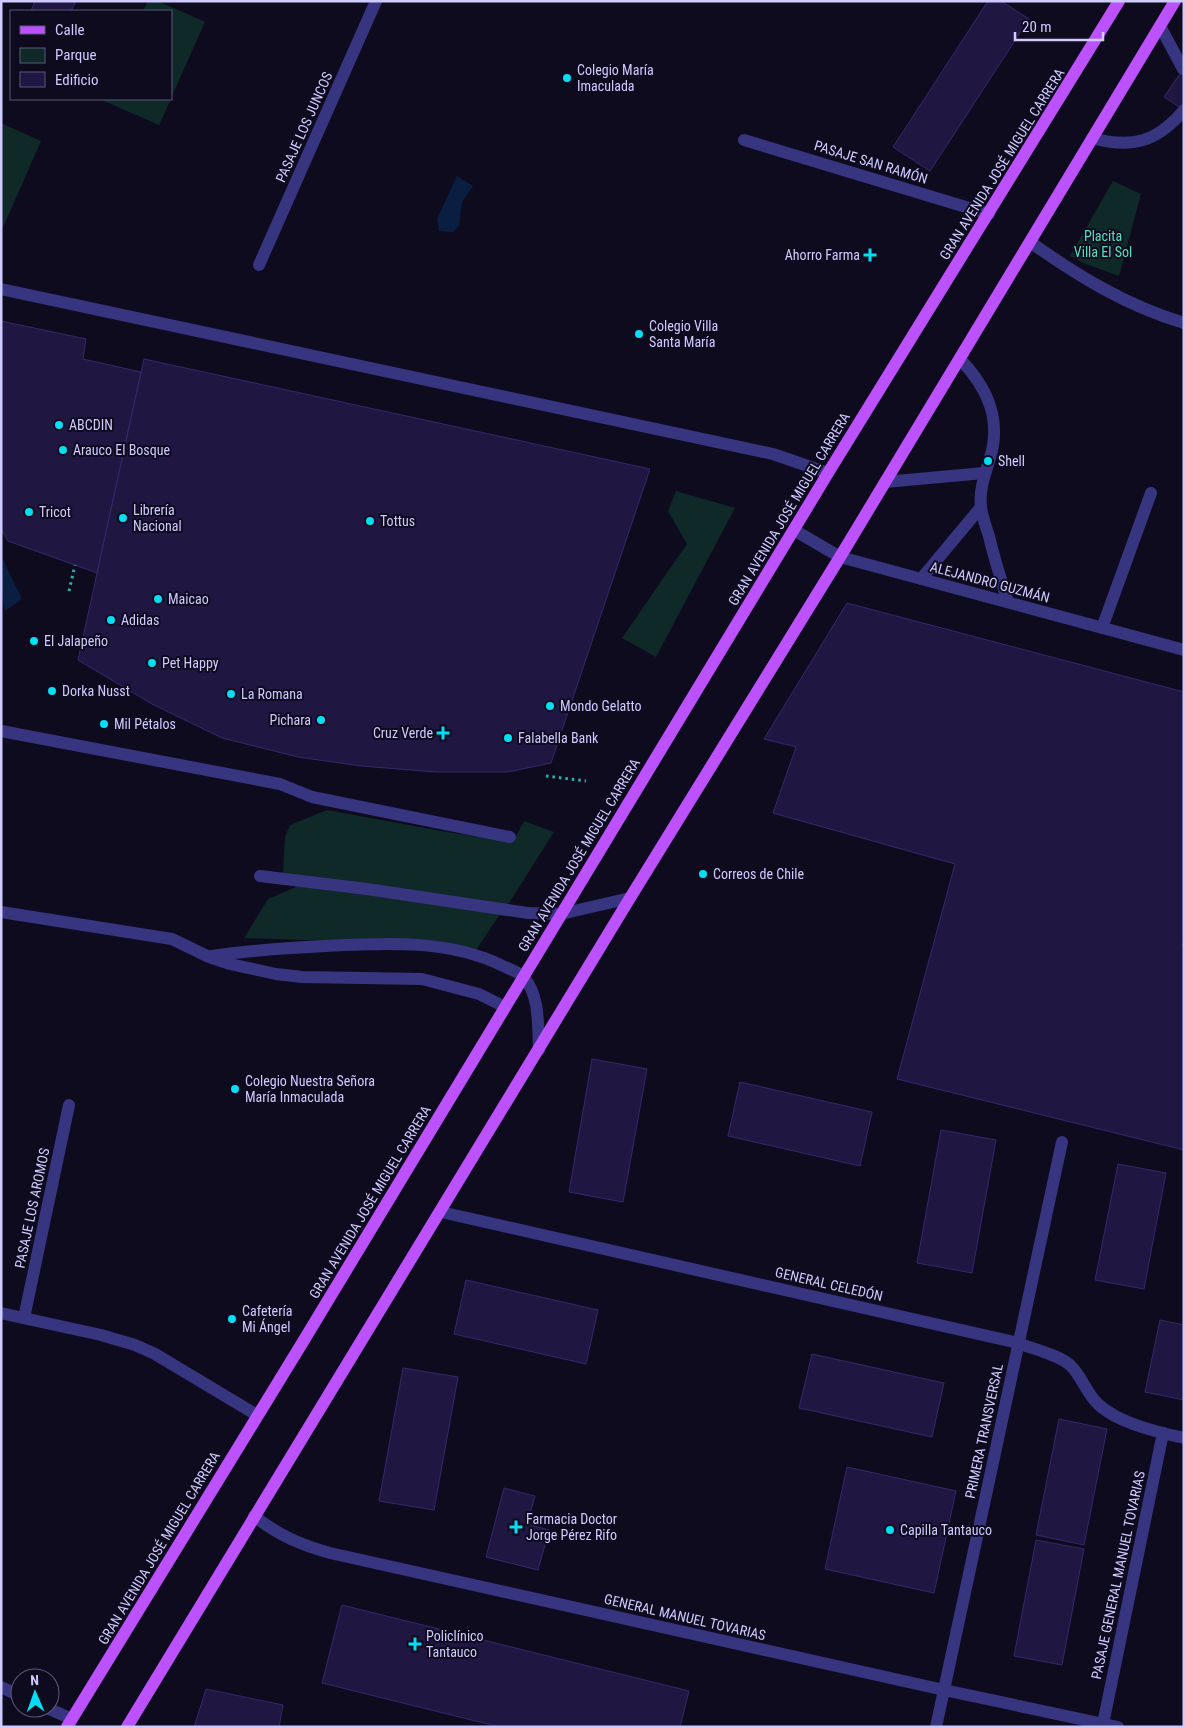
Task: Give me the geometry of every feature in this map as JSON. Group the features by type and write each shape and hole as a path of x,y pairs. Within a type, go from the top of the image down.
{"main road":[{"name":"GRAN AVENIDA JOSÉ MIGUEL CARRERA","path":"69,1723 199,1512 828,473 1119,1"},
{"path":"127,1727 630,898 840,557 1175,1"}],"street":[{"name":"PASAJE LOS JUNCOS","path":"259,265 376,1"},
{"path":"1160,26 1183,69"},
{"path":"1092,138 1111,143 1128,144 1143,140 1166,129 1184,110"},
{"name":"PASAJE SAN RAMÓN","path":"744,140 989,214"},
{"path":"1030,242 1068,269 1103,289 1138,306 1184,323"},
{"path":"1,289 773,454 828,473"},
{"path":"960,358 985,391 992,410 993,445 984,473 981,490 981,508 1008,602"},
{"path":"885,482 984,473"},
{"path":"1102,628 1151,493"},
{"path":"921,578 981,508"},
{"name":"ALEJANDRO GUZMÁN","path":"794,530 840,557 1184,650"},
{"path":"1,731 280,784 312,797 510,837"},
{"path":"260,876 367,889 528,913 561,914 630,898"},
{"path":"1,912 172,939 209,957 276,974 302,977 422,979 479,994 505,1006"},
{"path":"209,957 274,948 356,944 445,947 468,952 523,976 530,987 536,1008 539,1050"},
{"name":"PASAJE LOS AROMOS","path":"24,1318 69,1105"},
{"name":"PRIMERA TRANSVERSAL","path":"936,1727 1062,1142"},
{"name":"GENERAL CELEDÓN","path":"441,1212 1018,1343 1061,1359 1071,1366 1097,1404 1113,1415 1163,1433 1184,1438"},
{"path":"1,1314 101,1335 135,1346 162,1358 257,1415"},
{"name":"PASAJE GENERAL MANUEL TOVARIAS","path":"1103,1724 1163,1433"},
{"name":"GENERAL MANUEL TOVARIAS","path":"254,1516 282,1536 305,1546 330,1553 1118,1727"}],"path":[{"path":"69,591 75,565"},
{"path":"546,776 586,781"}],"green space":[{"path":"148,1 158,1 205,22 172,96 172,10 144,10"},
{"path":"104,100 171,100 159,125"},
{"path":"1,123 41,141 1,232"},
{"name":"Placita Villa El Sol","path":"1113,181 1141,194 1119,276 1070,256"},
{"path":"676,491 735,508 656,657 622,638 687,544 668,511"},
{"path":"327,810 513,842 524,821 554,832 507,906 283,873 285,837 290,825"},
{"path":"303,884 501,913 474,953 364,942 244,938 268,899"}],"water":[{"path":"457,176 473,186 462,202 459,226 453,232 439,231 437,219"},
{"path":"1,556 22,599 5,611 1,592"}],"building":[{"path":"35,1 76,1 72,10 31,10"},
{"path":"988,1 1001,1 1029,19 930,171 893,147"},
{"path":"1184,68 1184,110 1164,97"},
{"name":"Arauco El Bosque","path":"1,321 86,339 83,359 141,372 97,573 8,541 1,529"},
{"name":"Tottus","path":"144,359 650,469 551,763 508,772 436,772 361,766 298,757 222,738 152,704 78,660"},
{"path":"847,603 1184,692 1184,939 1182,946 1184,946 1184,1150 897,1079 955,864 773,813 796,747 764,739"},
{"path":"592,1059 647,1069 623,1202 569,1192"},
{"path":"740,1082 872,1112 860,1166 728,1136"},
{"path":"941,1130 996,1140 972,1273 917,1263"},
{"path":"1118,1164 1166,1173 1144,1289 1095,1280"},
{"path":"466,1280 598,1310 586,1364 454,1334"},
{"path":"1160,1320 1184,1325 1184,1400 1145,1392"},
{"path":"812,1354 944,1383 932,1437 799,1408"},
{"path":"403,1368 458,1377 434,1510 379,1501"},
{"path":"1059,1419 1107,1429 1084,1545 1036,1535"},
{"name":"Capilla Tantauco","path":"847,1467 956,1491 934,1593 825,1569"},
{"name":"Farmacia Doctor Jorge Pérez Rifo","path":"504,1488 535,1496 527,1524 549,1530 538,1570 486,1557"},
{"path":"1036,1540 1084,1549 1062,1665 1014,1656"},
{"name":"Policlínico Tantauco","path":"342,1605 689,1691 680,1727 500,1727 322,1683"},
{"path":"206,1689 283,1705 279,1727 194,1727"}],"place":[{"name":"Colegio María Imaculada","path":"567,78"},
{"name":"Ahorro Farma","path":"870,255"},
{"name":"Colegio Villa Santa María","path":"639,334"},
{"name":"ABCDIN","path":"59,425"},
{"name":"Arauco El Bosque","path":"63,450"},
{"name":"Shell","path":"988,461"},
{"name":"Tricot","path":"29,512"},
{"name":"Librería Nacional","path":"123,518"},
{"name":"Tottus","path":"370,521"},
{"name":"Maicao","path":"158,599"},
{"name":"Adidas","path":"111,620"},
{"name":"El Jalapeño","path":"34,641"},
{"name":"Pet Happy","path":"152,663"},
{"name":"Dorka Nusst","path":"52,691"},
{"name":"La Romana","path":"231,694"},
{"name":"Mondo Gelatto","path":"550,706"},
{"name":"Pichara","path":"321,720"},
{"name":"Mil Pétalos","path":"104,724"},
{"name":"Cruz Verde","path":"443,733"},
{"name":"Falabella Bank","path":"508,738"},
{"name":"Correos de Chile","path":"703,874"},
{"name":"Colegio Nuestra Señora María Inmaculada","path":"235,1089"},
{"name":"Cafetería Mi Ángel","path":"232,1319"},
{"name":"Farmacia Doctor Jorge Pérez Rifo","path":"516,1527"},
{"name":"Capilla Tantauco","path":"890,1530"},
{"name":"Policlínico Tantauco","path":"415,1644"}]}
